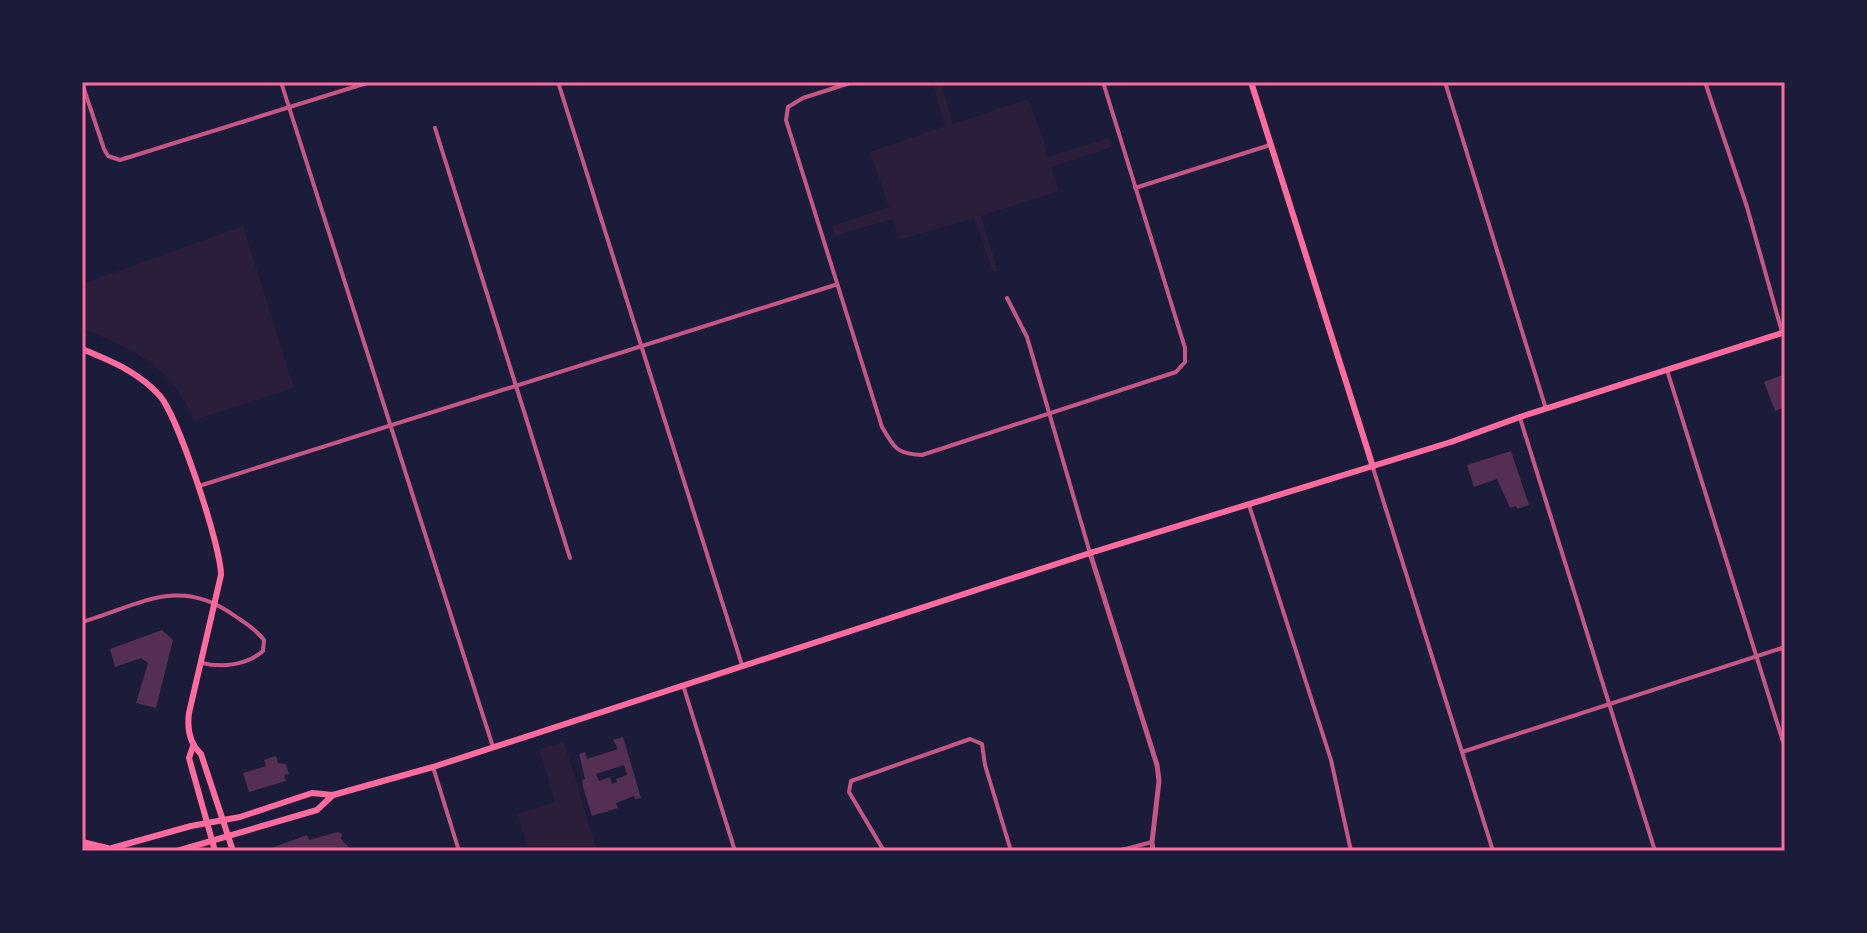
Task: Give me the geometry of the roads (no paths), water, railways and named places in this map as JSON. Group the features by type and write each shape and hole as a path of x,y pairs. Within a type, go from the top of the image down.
{"highway":[{"path":"82,843 105,850"}],"main road":[{"path":"1251,82 1373,467"},
{"path":"105,850 208,822 240,817 312,793 333,795 433,767 1090,553 1373,467 1784,332"},
{"path":"82,349 132,372 162,398 175,420 221,567 216,603 188,717 193,746 189,758 215,851"},
{"path":"193,746 201,754 233,851"},
{"path":"177,851 317,810 333,795"}],"street":[{"path":"281,82 493,747"},
{"path":"82,83 104,149 108,156 125,160 370,82"},
{"path":"558,82 742,665"},
{"path":"853,82 803,98 788,107 786,120 882,427 893,445 904,454 922,455 1176,372 1185,362 1186,351 1103,82"},
{"path":"1445,82 1546,409"},
{"path":"1705,82 1784,332"},
{"path":"435,128 570,558"},
{"path":"1135,188 1270,145"},
{"path":"197,486 836,284"},
{"path":"1007,298 1027,337 1090,553 1157,765 1159,781 1153,851"},
{"path":"1667,370 1785,748"},
{"path":"1520,417 1655,851"},
{"path":"1373,467 1493,851"},
{"path":"1249,504 1331,760 1351,851"},
{"path":"82,622 169,595 184,594 216,603 262,636 265,647 253,658 224,667 200,662"},
{"path":"1462,752 1785,647"},
{"path":"683,685 735,851"},
{"path":"884,851 849,792 848,784 855,778 970,739 982,744 1011,851"},
{"path":"433,767 459,851"},
{"path":"1118,851 1152,842"}]}
